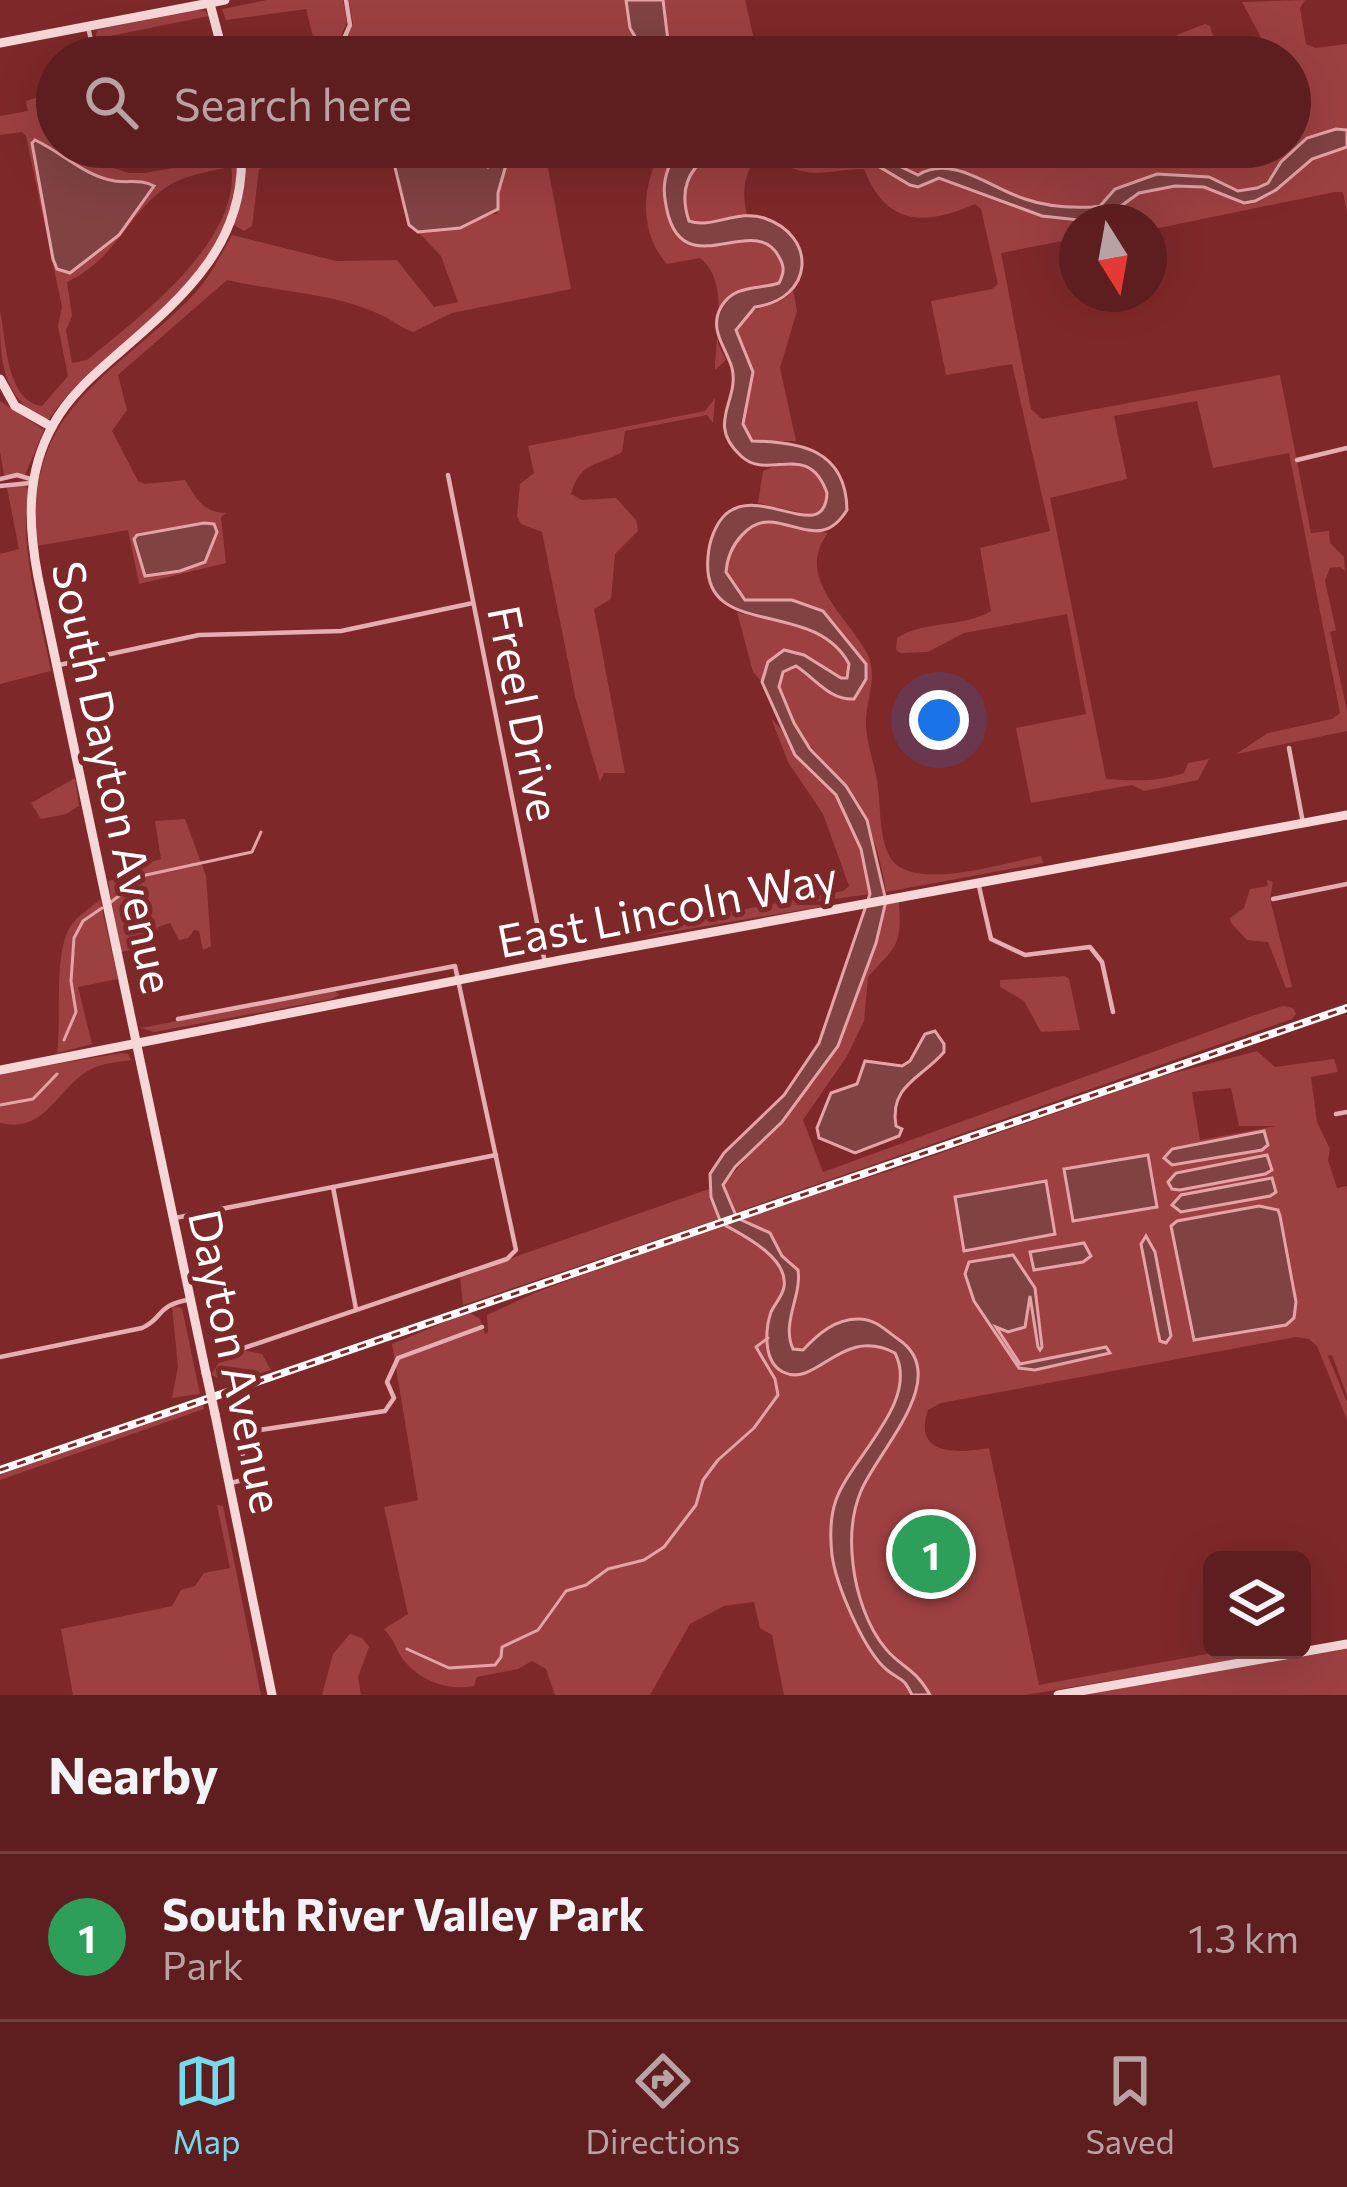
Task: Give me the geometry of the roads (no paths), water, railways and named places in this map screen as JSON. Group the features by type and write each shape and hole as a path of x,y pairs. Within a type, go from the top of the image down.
{"main road":[{"path":"36,36 225,0"},
{"path":"209,2 218,36"},
{"path":"0,43 36,36"},
{"path":"33,482 52,427 85,383 179,301 208,268 236,206 239,168"},
{"path":"0,379 3,396 52,427"},
{"name":"South Dayton Avenue","path":"33,482 30,526 136,1042"},
{"name":"East Lincoln Way","path":"0,1070 545,963 1347,815"},
{"name":"Dayton Avenue","path":"136,1042 272,1695"},
{"path":"1058,1695 1347,1644"}],"street":[{"path":"345,36 350,25 346,0"},
{"path":"88,26 90,36"},
{"path":"1298,460 1347,448"},
{"name":"Freel Drive","path":"448,475 545,963"},
{"path":"0,482 33,482"},
{"path":"57,665 200,635 341,631 473,603"},
{"path":"1289,748 1304,823"},
{"path":"978,882 991,939 1025,955 1090,947 1102,962 1113,1012"},
{"path":"1273,899 1347,884"},
{"path":"178,1019 455,965 516,1250 507,1259 229,1353"},
{"path":"1336,1114 1347,1112"},
{"path":"175,1219 496,1154"},
{"path":"332,1187 356,1309"},
{"path":"0,1357 142,1328 164,1306 192,1299"},
{"path":"230,1484 246,1479 240,1433 385,1411 394,1398 387,1382 398,1358 482,1327"}],"waterway":[{"path":"111,902 146,875 252,852 261,832"},
{"path":"64,1040 76,1012 71,981 74,938 83,921 102,908"},
{"path":"0,1105 33,1099 57,1074"},
{"path":"407,1649 449,1668 495,1665 502,1647 538,1630 566,1591 586,1585 608,1569 644,1560 664,1547 696,1505 703,1480 754,1428 778,1395 775,1379 756,1347 768,1338"}],"railway":[{"path":"0,1470 1347,1008"}],"place":[{"name":"South River Valley Park","path":"931,1554"}]}
